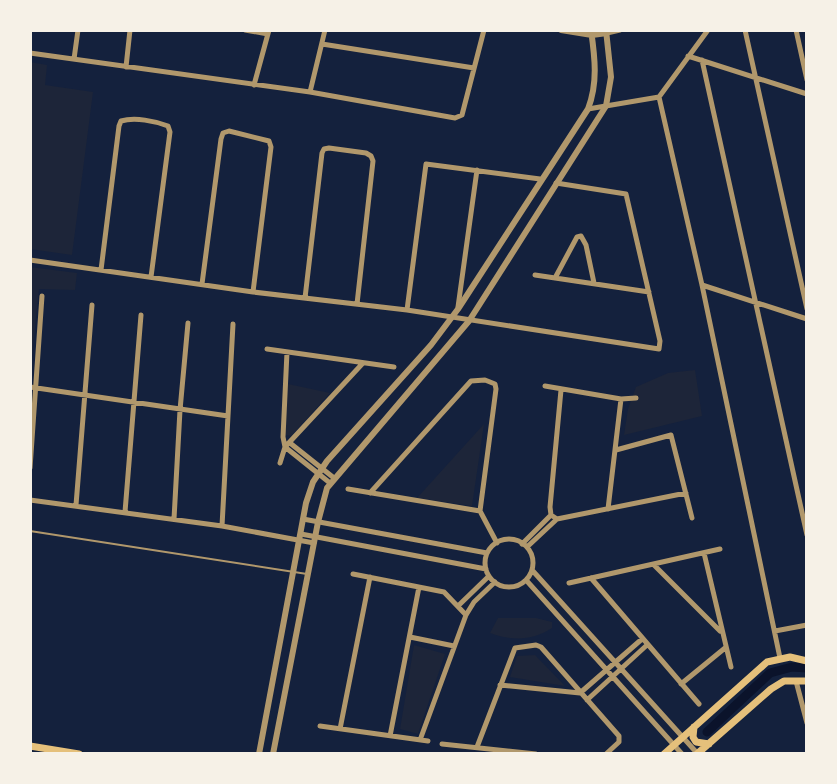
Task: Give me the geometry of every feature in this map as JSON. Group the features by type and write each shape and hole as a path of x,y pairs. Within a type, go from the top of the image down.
{"main road":[{"path":"664,754 767,662 790,657 807,661"},
{"path":"696,753 771,689 784,681 807,681"},
{"path":"694,727 695,741 702,745 709,744"},
{"path":"30,746 79,754"}],"street":[{"path":"74,59 78,30"},
{"path":"126,67 130,30"},
{"path":"245,30 269,32 254,85"},
{"path":"310,92 325,30"},
{"path":"30,53 310,92 459,118 484,30"},
{"path":"561,30 620,30"},
{"path":"588,109 659,97 708,30"},
{"path":"745,30 807,309"},
{"path":"796,30 807,80"},
{"path":"273,754 314,540 332,481 469,321 606,106 611,77 606,31"},
{"path":"259,754 303,519 319,470 431,345 458,309 588,109 595,92 596,76 592,32"},
{"path":"322,44 474,68"},
{"path":"688,56 807,94"},
{"path":"702,60 807,535"},
{"path":"659,97 780,658"},
{"path":"101,270 119,126 121,121 127,119 162,124 168,126 170,132 151,277"},
{"path":"202,284 221,139 223,133 229,131 263,138 269,141 271,147 253,292"},
{"path":"305,298 322,153 329,148 366,153 373,161 357,304"},
{"path":"407,310 426,164 540,179"},
{"path":"458,309 477,170"},
{"path":"30,260 253,292 407,310 659,349 626,194 556,183"},
{"path":"555,278 577,237 581,236 586,245 594,283"},
{"path":"535,275 649,292"},
{"path":"702,285 807,319"},
{"path":"30,468 33,387 42,296"},
{"path":"76,505 92,305"},
{"path":"125,512 141,315"},
{"path":"174,519 188,323"},
{"path":"222,526 233,324"},
{"path":"267,349 394,367"},
{"path":"287,352 283,437 288,445 332,481"},
{"path":"280,463 288,445 363,363"},
{"path":"370,493 471,381 485,380 495,384 496,389 480,511 497,543"},
{"path":"545,386 621,399 636,398"},
{"path":"33,387 228,416"},
{"path":"554,517 550,507 561,390"},
{"path":"608,509 621,399"},
{"path":"616,450 671,435 692,518"},
{"path":"348,489 480,511"},
{"path":"524,546 554,517 686,493"},
{"path":"30,500 300,537 486,569"},
{"path":"303,519 487,553"},
{"path":"510,540 524,546 532,558 532,570 526,580 511,587 495,582 486,569 487,553 497,543 510,540"},
{"path":"569,583 720,549"},
{"path":"704,553 720,631 731,667"},
{"path":"653,564 720,631"},
{"path":"532,570 696,753"},
{"path":"353,574 447,593 466,615"},
{"path":"458,606 489,576"},
{"path":"340,729 370,577"},
{"path":"591,578 699,704"},
{"path":"526,580 682,754"},
{"path":"420,740 466,615 474,602 495,582"},
{"path":"390,736 419,587"},
{"path":"775,631 807,625"},
{"path":"410,637 454,646"},
{"path":"500,685 580,693 642,639"},
{"path":"477,747 515,648 538,645 620,738 606,754"},
{"path":"587,700 647,645"},
{"path":"681,684 725,648"},
{"path":"795,680 807,723"},
{"path":"320,726 428,741"},
{"path":"442,744 536,754"}],"lane":[{"path":"30,531 308,575"}],"shaded area":[{"path":"30,62 47,65 45,85 93,92 72,255 30,249"},
{"path":"30,267 77,273 75,290 39,289 32,357"},
{"path":"695,370 702,416 624,435 628,409 636,387 668,373"},
{"path":"288,384 330,393 291,436 285,435"},
{"path":"484,424 472,506 417,498"},
{"path":"498,618 536,618 552,622 552,628 529,637 506,637 490,633"},
{"path":"414,645 445,654 418,734 400,729"},
{"path":"535,655 565,686 510,677 517,656"}],"waterway":[{"path":"707,732 770,673 792,667 807,668"}]}
